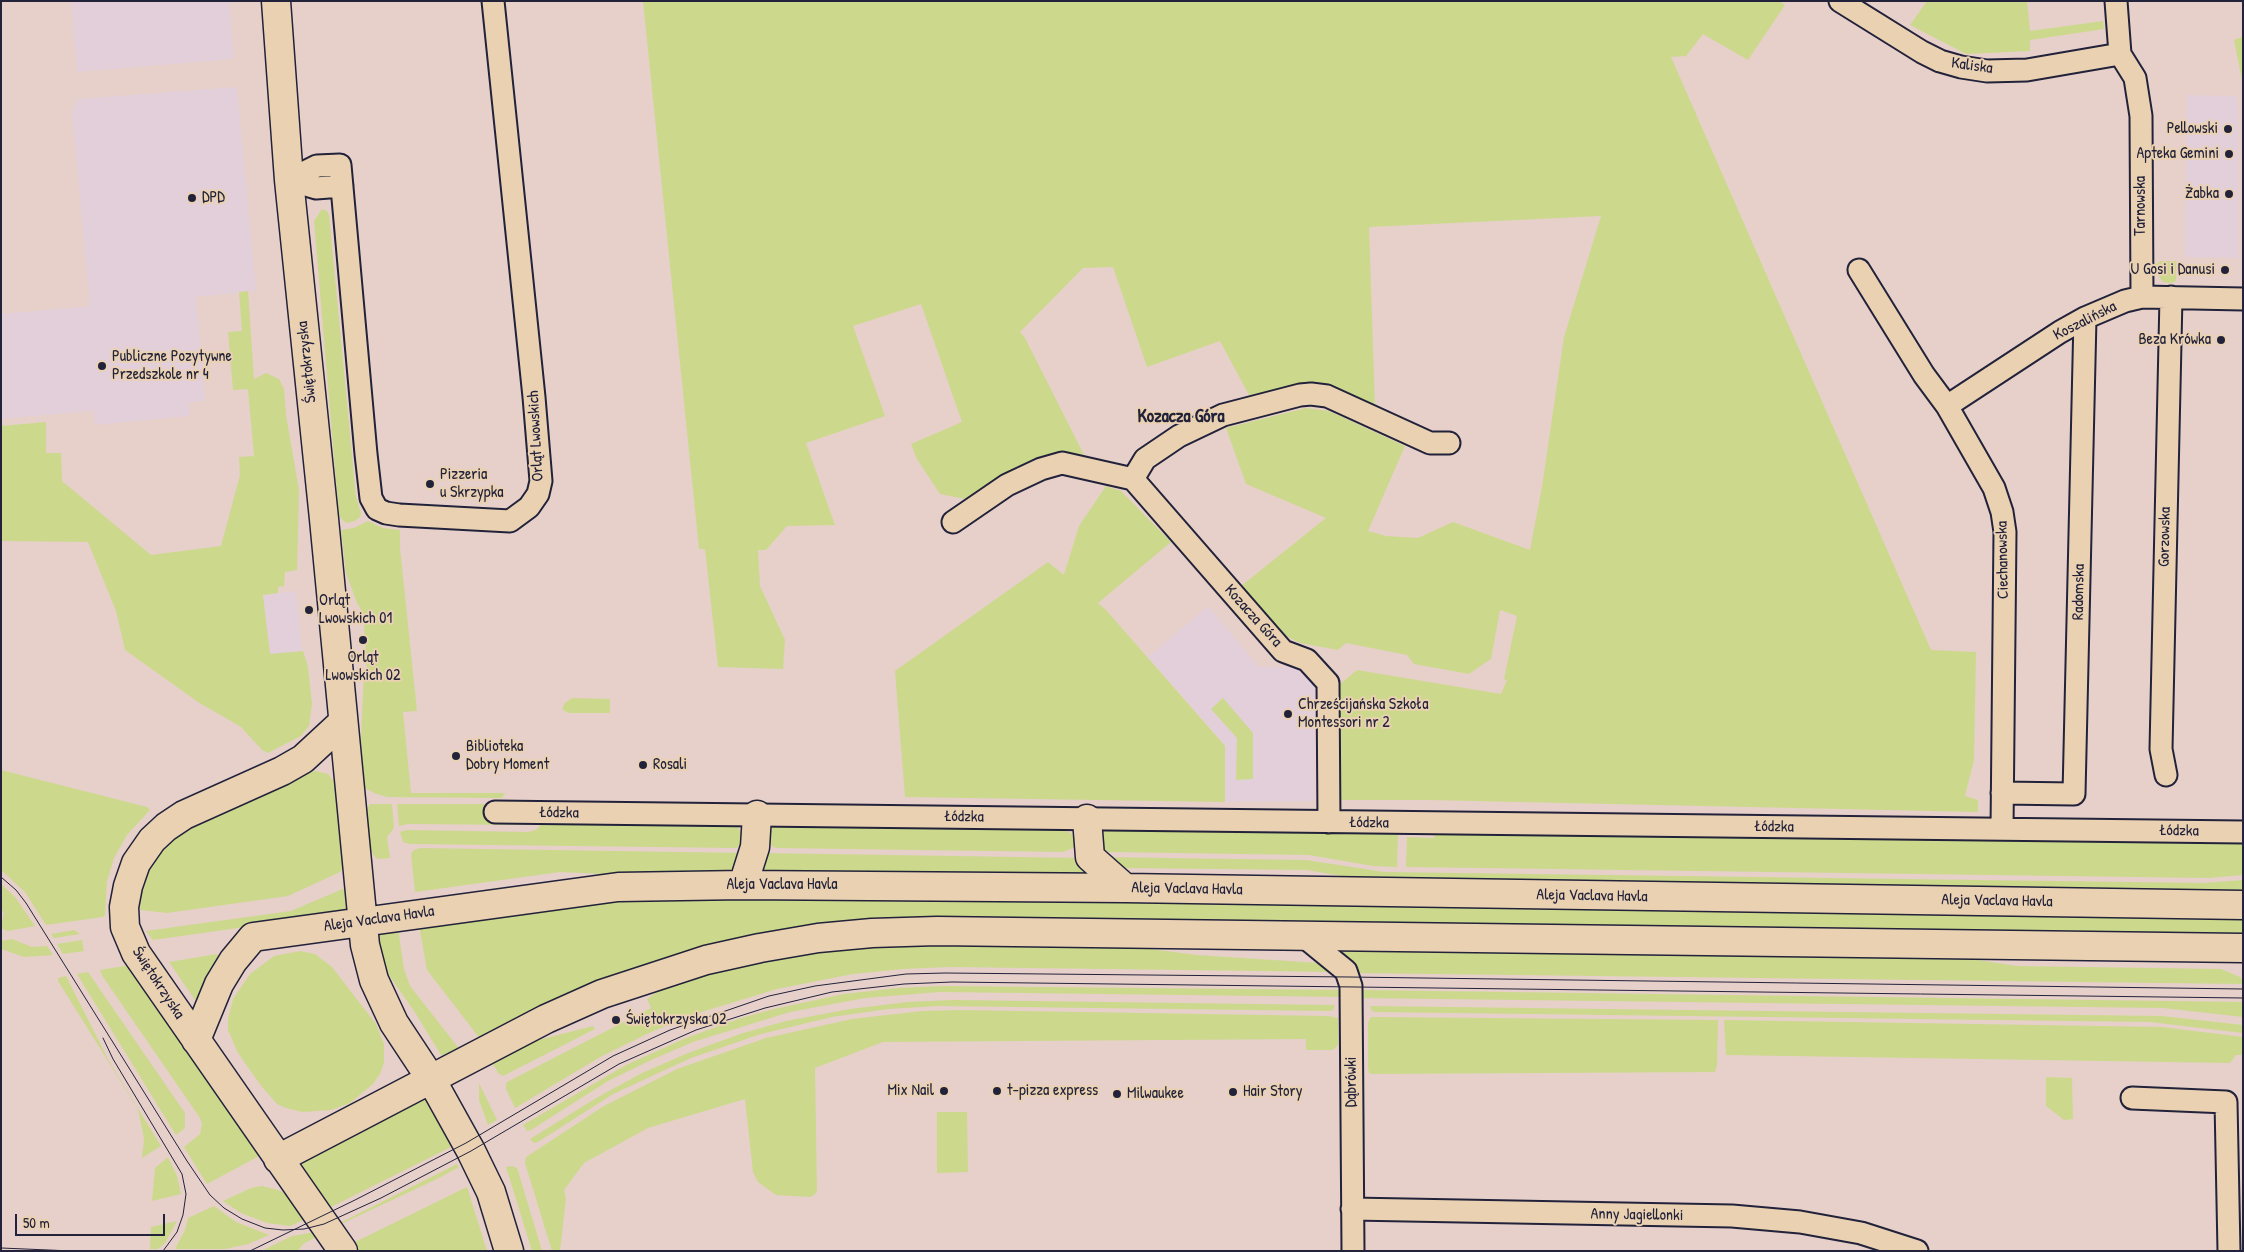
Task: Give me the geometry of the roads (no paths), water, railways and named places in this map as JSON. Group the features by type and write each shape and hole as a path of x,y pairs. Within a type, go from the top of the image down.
{"main road":[{"name":"Świętokrzyska","path":"276,1 289,180 365,945 374,980 394,1023 431,1079 471,1151 491,1192 509,1251"},
{"name":"Świętokrzyska","path":"343,722 303,759 282,771 184,815 152,840 136,863 128,886 124,907 125,927 136,954 343,1251"},
{"path":"303,759 326,762 347,768"},
{"path":"743,885 755,847 757,816"},
{"path":"1087,819 1090,857 1125,888"},
{"name":"Aleja Vaclava Havla","path":"196,1040 218,984 252,937 618,887 743,885 1125,888 2243,904"},
{"path":"278,1159 546,1019 602,994 706,960 808,940 872,933 937,931 2243,948"}],"street":[{"name":"Orląt Lwowskich","path":"289,180 317,166 340,165 371,498 377,508 386,513 510,521 529,507 538,494 541,481 493,1"},
{"name":"Kaliska","path":"1840,1 1922,52 1940,61 1961,67 1987,71 2027,70 2120,54"},
{"name":"Tarnowska","path":"2116,1 2120,54 2136,78 2141,116 2142,297"},
{"path":"289,180 316,188 342,186"},
{"name":"Ciechanowska","path":"1859,270 1924,375 1947,406 1994,488 2005,532 2002,829"},
{"name":"Koszalińska","path":"1947,406 2085,318 2125,301 2142,297 2243,298"},
{"name":"Gorzowska","path":"2166,775 2160,750 2171,297"},
{"name":"Radomska","path":"2002,793 2074,794 2085,318"},
{"path":"953,522 1007,485 1062,463 1132,480 1145,459 1179,436 1223,415 1300,395 1327,396 1430,442 1450,443"},
{"name":"Kozacza Góra","path":"1132,480 1283,650 1307,660 1328,683 1329,822"},
{"name":"Łódzka","path":"496,812 2243,832"},
{"name":"Dąbrówki","path":"1302,935 1341,966 1349,977 1352,1001 1353,1251"},
{"path":"2132,1098 2226,1102 2229,1251"},
{"name":"Anny Jagiellonki","path":"1352,1209 1732,1216 1800,1222 1861,1233 1917,1251"}],"tram line":[{"path":"1,877 16,890 26,903 210,1195 224,1208 242,1219 265,1228 283,1230 304,1229 324,1224 381,1198 471,1151 619,1064 696,1030 765,1008 832,992 904,984 952,982 2243,998"},
{"path":"250,1251 466,1143 613,1056 670,1030 769,996 815,986 906,974 1349,977 2243,989"},
{"path":"103,1038 113,1059 182,1174 186,1194 183,1215 177,1232 163,1251"},
{"path":"1,1248 72,1251"}],"place":[{"name":"Pellowski","path":"2228,129"},
{"name":"Apteka Gemini","path":"2229,154"},
{"name":"Żabka","path":"2229,194"},
{"name":"DPD","path":"192,198"},
{"name":"U Gosi i Danusi","path":"2225,270"},
{"name":"Beza Krówka","path":"2221,340"},
{"name":"Publiczne Pozytywne Przedszkole nr 4","path":"102,366"},
{"name":"Pizzeria u Skrzypka","path":"430,484"},
{"name":"Orląt Lwowskich 01","path":"309,610"},
{"name":"Orląt Lwowskich 02","path":"363,640"},
{"name":"Chrześcijańska Szkoła Montessori nr 2","path":"1288,714"},
{"name":"Biblioteka Dobry Moment","path":"456,756"},
{"name":"Rosali","path":"643,765"},
{"name":"Świętokrzyska 02","path":"616,1020"},
{"name":"Mix Nail","path":"944,1091"},
{"name":"t-pizza express","path":"997,1091"},
{"name":"Hair Story","path":"1233,1092"},
{"name":"Milwaukee","path":"1117,1094"}],"district":[{"name":"Kozacza Góra","path":"1181,417"}]}
